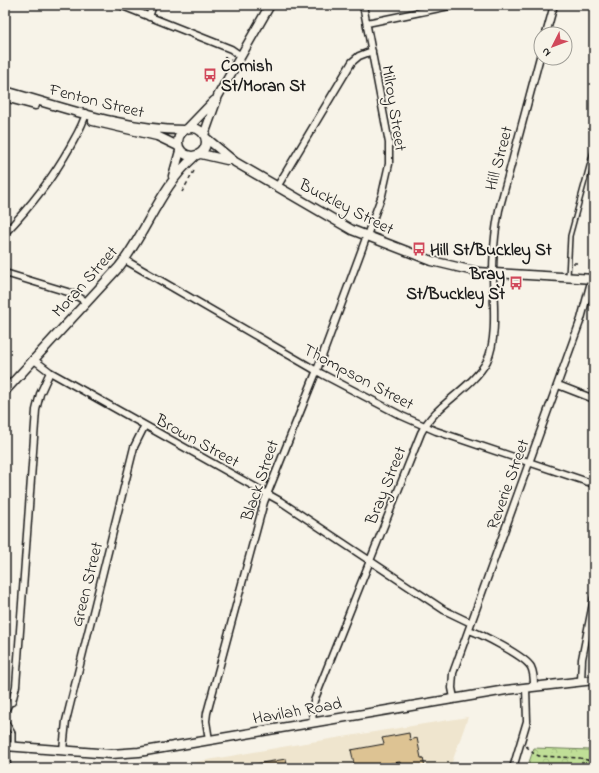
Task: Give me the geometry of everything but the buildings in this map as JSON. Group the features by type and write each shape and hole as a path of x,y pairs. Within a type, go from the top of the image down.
{"street":[{"path":"120,5 230,48 241,56"},
{"path":"149,17 153,5"},
{"path":"218,96 178,137 179,148 186,156 198,155 206,146 205,136 218,96 270,5"},
{"name":"Milroy Street","path":"363,5 390,154 385,186 366,236"},
{"path":"367,23 454,5"},
{"path":"548,26 554,5"},
{"path":"277,187 352,62 359,56 372,51"},
{"name":"Hill Street","path":"493,273 494,236 498,210 537,66"},
{"name":"Fenton Street","path":"5,91 157,136 179,148"},
{"name":"Fenton Street","path":"5,97 146,128 186,129"},
{"path":"5,233 42,192 62,160 86,116"},
{"path":"186,129 197,129 205,136"},
{"name":"Buckley Street","path":"205,136 235,162 366,236 438,263 464,270 493,273 593,279"},
{"name":"Moran Street","path":"172,181 179,148"},
{"name":"Buckley Street","path":"198,155 217,156 235,162"},
{"name":"Moran Street","path":"5,391 125,260 172,181 198,155"},
{"name":"Black Street","path":"209,740 206,721 207,713 267,494 317,370 366,236"},
{"name":"Thompson Street","path":"125,260 381,406 425,426 594,484"},
{"path":"5,273 71,293 87,302"},
{"name":"Bray Street","path":"313,723 312,710 314,701 425,426 471,381 486,362 490,353 493,336 493,273"},
{"name":"Reverie Street","path":"454,698 452,688 453,673 558,385 583,314 593,279"},
{"name":"Brown Street","path":"33,359 50,372 267,494 370,560 444,610 471,623"},
{"path":"12,702 16,686 36,410 40,394 50,372"},
{"path":"558,385 594,399"},
{"name":"Green Street","path":"63,750 66,720 134,447 144,426"},
{"path":"581,681 582,659 594,598"},
{"path":"469,630 486,637 526,661 532,671 528,721 513,768"},
{"name":"Havilah Road","path":"8,746 126,754 454,698 530,686 594,680"},
{"path":"7,768 8,746"}],"lane":[{"path":"568,277 570,236 594,148"},
{"path":"5,715 12,702"},
{"path":"5,719 13,733 8,746"}],"path":[{"path":"182,192 194,171"},
{"path":"571,262 579,263"},
{"path":"522,741 528,750 539,756 580,758 594,762"}],"shaded area":[{"path":"468,717 450,768 161,768 305,743"}],"green space":[{"path":"594,741 594,768 527,768 534,748 590,750"}],"place":[{"name":"Cornish St/Moran St","path":"210,75"},
{"name":"Hill St/Buckley St","path":"419,249"},
{"name":"Bray St/Buckley St","path":"516,283"}]}
